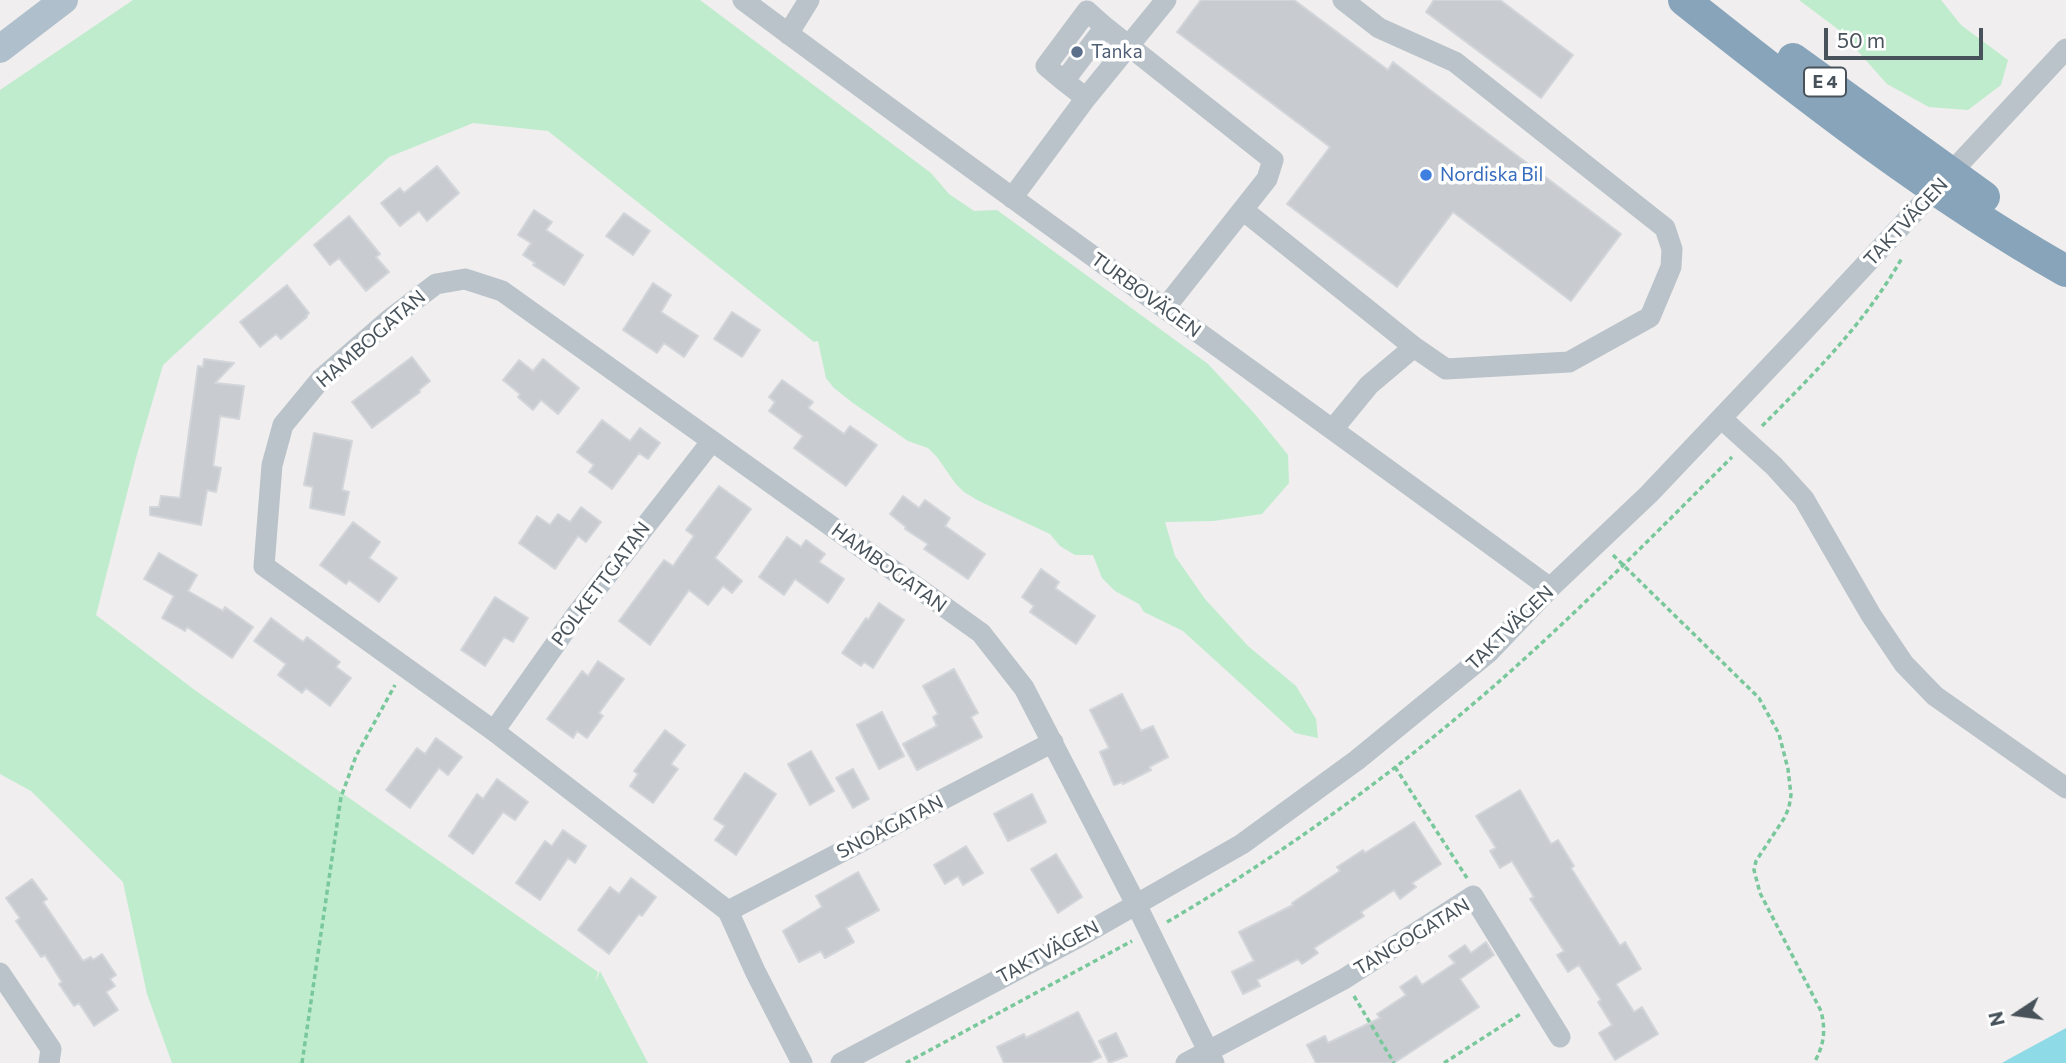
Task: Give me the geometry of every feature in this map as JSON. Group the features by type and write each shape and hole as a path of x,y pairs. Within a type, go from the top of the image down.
{"highway":[{"name":"E 4","path":"1684,0 1817,104 1927,170 1970,200 2019,244 2066,271"},
{"name":"E 4","path":"1717,0 1805,68 1927,170"},
{"name":"E 4","path":"1970,200 2066,248"}],"main road":[{"path":"0,49 64,0"}],"street":[{"name":"TURBOVÄGEN","path":"743,0 1550,588"},
{"path":"788,34 809,0"},
{"path":"1012,198 1086,98 1166,0"},
{"path":"1243,210 1414,347 1446,369 1569,362 1650,317 1671,267 1672,249 1665,228 1455,62 1379,28 1343,0"},
{"path":"1086,98 1046,66 1087,12 1273,160 1267,179 1165,308"},
{"name":"TAKTVÄGEN","path":"841,1063 1080,936 1242,844 1357,760 1489,652 1550,588 1649,495 2066,49"},
{"name":"HAMBOGATAN","path":"802,1063 728,911 494,731 264,566 272,465 283,425 321,379 390,319 436,285 465,279 502,291 981,633 1024,688 1136,904"},
{"path":"1333,429 1369,386 1414,347"},
{"path":"1721,418 1804,499 1871,615 1904,664 1935,696 2066,788"},
{"name":"POLKETTGATAN","path":"494,731 576,615 712,441"},
{"name":"SNOAGATAN","path":"728,911 1052,742"},
{"name":"TANGOGATAN","path":"1186,1063 1211,1057 1344,979 1472,896 1559,1037"},
{"path":"1136,904 1211,1057"},
{"path":"0,973 51,1049 49,1063"}],"path":[{"path":"1600,540 1759,698 1779,734 1789,776 1789,807 1756,861 1754,870 1760,893 1821,1011 1824,1041 1814,1063"},
{"path":"302,1063 341,797 356,755 405,667"},
{"path":"1395,766 1467,877 1472,896"},
{"path":"1344,979 1394,1063"},
{"path":"1444,1063 1538,1003"}],"green space":[{"path":"133,0 700,0 931,173 949,194 974,211 997,210 1208,364 1254,413 1288,455 1289,483 1262,514 1213,521 1165,522 1175,556 1205,599 1248,646 1296,686 1316,719 1318,738 1295,733 1183,631 1144,612 1139,604 1115,591 1102,578 1093,555 1075,555 1060,546 1050,534 964,492 928,448 908,441 834,388 826,378 818,341 814,342 548,131 473,123 389,157 163,365 96,615 196,691 598,972 595,983 600,971 648,1063 172,1063 147,994 123,882 31,791 0,774 0,90"},
{"path":"1799,0 1941,0 1961,25 2008,60 2001,85 1968,110 1929,107 1887,84 1839,30"}],"water":[{"path":"2066,1028 2066,1063 2002,1063 2009,1059"}],"building":[{"name":"Nordiska Bil","path":"1201,0 1294,0 1388,70 1393,62 1621,234 1571,301 1453,212 1397,287 1287,204 1330,147 1177,32"},
{"path":"1434,0 1500,0 1573,55 1541,98 1426,12"},
{"path":"437,166 459,193 427,221 419,211 400,226 381,203 400,188 404,193"},
{"path":"534,210 552,222 546,230 583,255 564,285 533,265 535,263 523,255 531,243 518,235"},
{"path":"624,213 650,231 633,255 606,236"},
{"path":"349,216 380,254 376,257 389,272 366,291 339,258 330,265 314,245"},
{"path":"653,283 671,295 661,312 698,336 684,357 664,343 657,353 623,330"},
{"path":"287,285 309,313 281,339 276,334 260,347 240,322"},
{"path":"732,312 760,330 742,357 714,339"},
{"path":"412,357 430,381 420,392 372,428 352,402"},
{"path":"204,359 234,363 215,383 244,386 239,419 220,416 213,466 221,468 216,492 207,490 201,525 150,515 150,507 159,507 161,496 180,498 198,366 203,367"},
{"path":"543,359 579,388 558,414 541,400 533,410 518,397 520,394 503,380 519,360 533,371"},
{"path":"782,380 813,402 808,408 844,434 850,426 877,445 846,486 794,448 803,436 769,411 775,402 769,397"},
{"path":"602,420 630,441 640,428 660,443 648,459 639,453 612,489 589,472 594,465 577,452"},
{"path":"314,433 352,441 342,490 349,492 344,515 310,508 313,487 304,485"},
{"path":"719,486 751,509 715,558 742,581 732,593 723,586 708,605 689,590 650,645 619,621 664,560 673,566 694,536 686,530"},
{"path":"903,496 919,508 925,500 950,518 945,526 985,554 968,579 924,549 928,544 905,529 906,527 890,514"},
{"path":"581,507 601,522 586,542 578,536 555,569 519,543 537,516 550,525 558,514 570,522"},
{"path":"353,522 380,542 369,558 397,578 379,602 349,580 346,584 320,565"},
{"path":"787,537 801,547 806,540 825,554 819,562 844,579 828,603 795,579 784,595 759,577"},
{"path":"159,553 197,575 188,591 223,611 225,607 253,627 232,658 187,627 185,631 162,618 174,596 144,579"},
{"path":"1041,569 1059,582 1055,588 1095,616 1076,644 1030,612 1034,606 1022,597"},
{"path":"495,597 528,618 513,642 504,637 485,666 461,650"},
{"path":"879,603 904,620 873,668 864,662 861,666 842,653"},
{"path":"271,618 303,642 307,637 340,662 336,667 351,678 330,706 306,688 302,693 278,675 286,664 254,641"},
{"path":"598,661 624,679 599,713 603,716 587,738 577,731 573,738 547,719 582,671 588,676"},
{"path":"954,669 978,713 971,717 982,737 917,770 903,744 937,726 933,717 938,714 923,686"},
{"path":"1122,694 1141,731 1153,726 1168,757 1149,767 1151,770 1123,784 1114,785 1100,752 1109,748 1090,710"},
{"path":"882,712 904,756 879,769 857,725"},
{"path":"665,730 685,745 671,764 678,769 653,803 630,786 638,774 634,771"},
{"path":"436,738 462,757 448,775 439,768 410,808 386,790 417,748 425,754"},
{"path":"811,751 834,791 810,805 788,764"},
{"path":"853,769 869,799 853,808 836,778"},
{"path":"745,773 776,794 736,855 715,840 725,826 714,819"},
{"path":"497,779 528,802 515,820 503,812 473,854 449,836 477,794 483,799"},
{"path":"1520,790 1551,844 1558,840 1574,866 1571,868 1620,946 1625,942 1641,969 1616,984 1634,1012 1642,1007 1658,1034 1615,1060 1599,1033 1612,1025 1598,1002 1601,1000 1579,965 1568,972 1557,955 1564,951 1530,899 1534,897 1512,861 1500,868 1490,851 1496,848 1476,816"},
{"path":"1032,794 1046,822 1008,841 994,814"},
{"path":"1414,822 1441,864 1412,883 1416,887 1400,899 1394,890 1361,912 1364,916 1314,948 1318,953 1302,964 1298,959 1257,980 1260,986 1243,994 1232,972 1254,961 1239,932 1293,905 1292,903 1340,871 1337,867"},
{"path":"563,830 586,846 575,863 568,858 540,900 516,883 545,841 552,846"},
{"path":"966,846 983,873 963,885 958,876 945,884 934,865"},
{"path":"1056,854 1082,897 1058,913 1031,869"},
{"path":"858,872 879,910 846,928 854,942 825,958 821,951 799,962 783,931 822,907 816,896"},
{"path":"631,878 656,897 642,916 639,914 609,954 578,930 610,887 619,894"},
{"path":"32,879 47,899 43,902 83,961 91,957 93,960 102,954 116,975 110,979 115,986 106,992 118,1010 94,1026 79,1003 74,1006 59,984 62,982 45,955 41,957 16,921 20,918 6,898"},
{"path":"1486,942 1494,955 1460,979 1479,1007 1394,1063 1316,1063 1307,1045 1325,1036 1328,1043 1380,1018 1377,1014 1406,995 1400,987 1416,976 1422,985 1455,963 1449,956 1465,945 1471,953"},
{"path":"1078,1012 1101,1057 1089,1063 1004,1063 997,1047 1024,1034 1026,1038"},
{"path":"1116,1033 1127,1056 1109,1063 1099,1041"}],"place":[{"name":"Tanka","path":"1077,52"},
{"name":"Nordiska Bil","path":"1426,175"}]}
